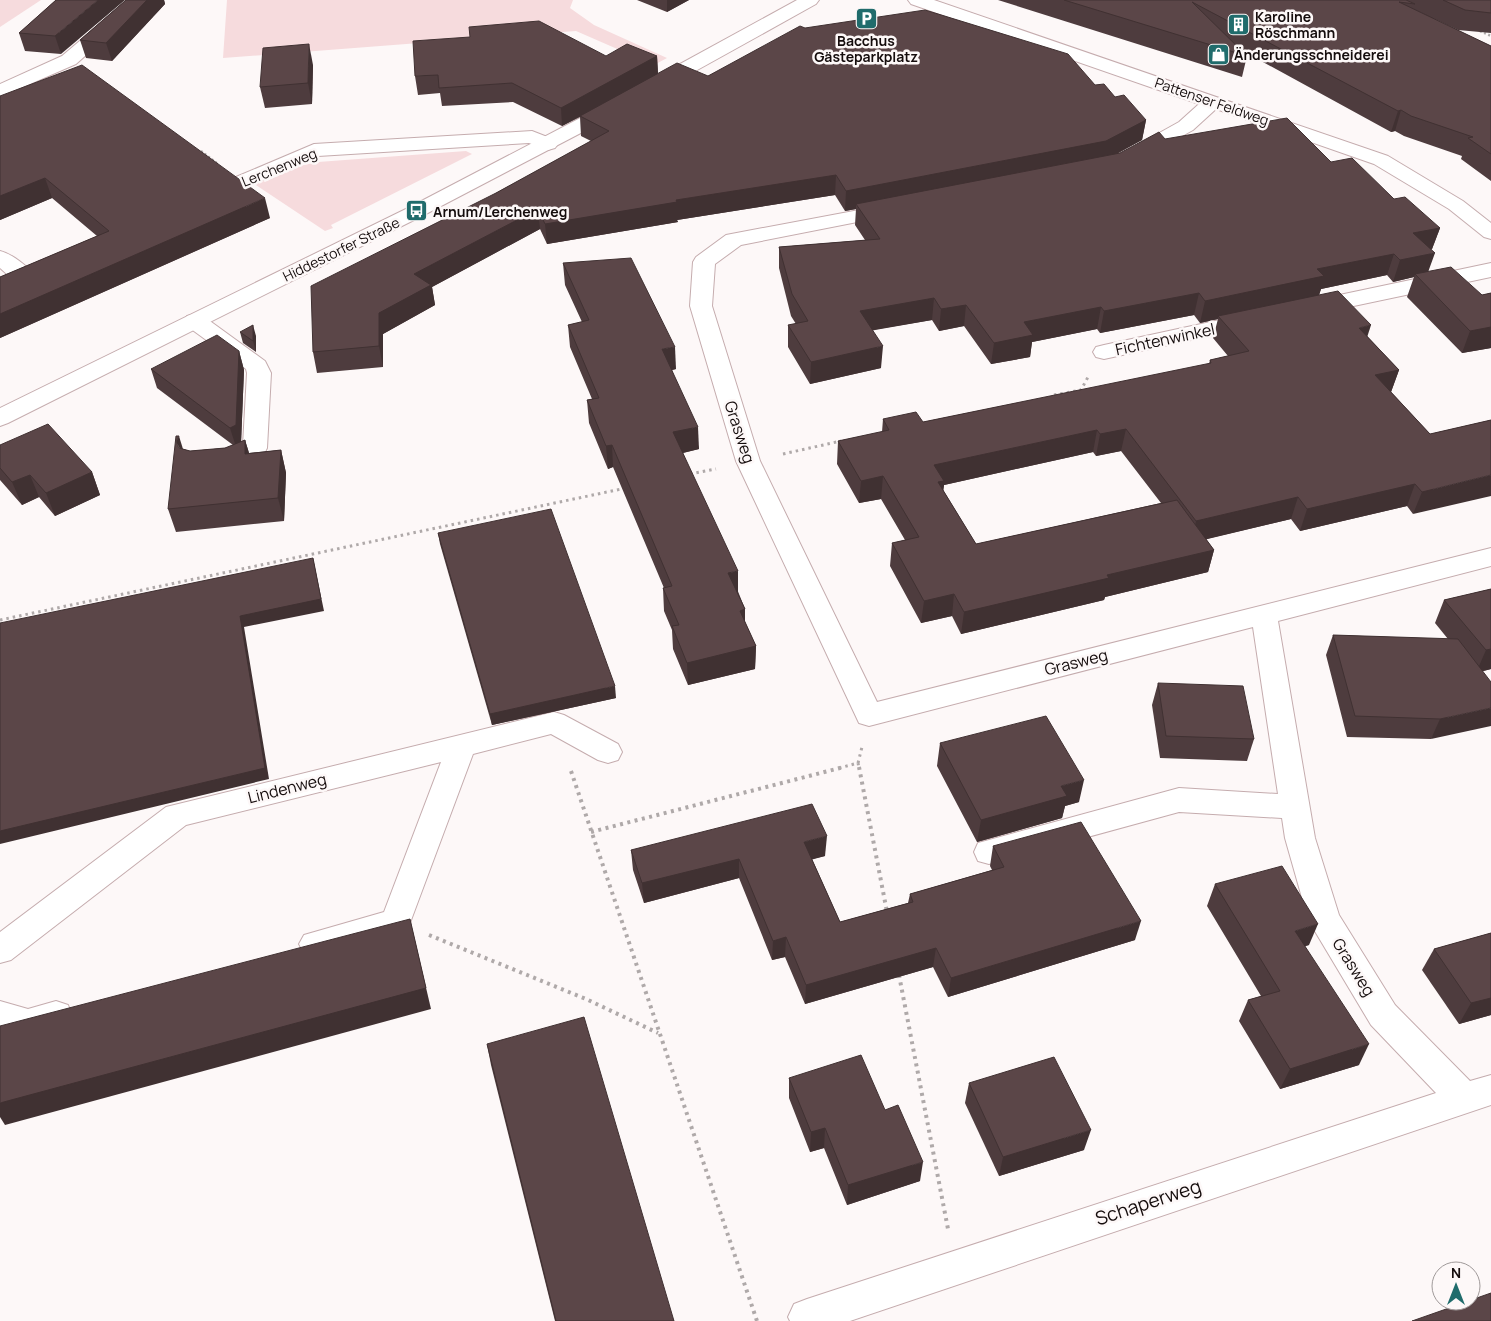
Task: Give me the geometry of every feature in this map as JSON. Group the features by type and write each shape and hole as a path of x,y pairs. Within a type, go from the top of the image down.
{"street":[{"path":"8,88 69,60 139,0"},
{"path":"644,91 810,0"},
{"name":"Pattenser Feldweg","path":"917,0 1381,160 1456,205 1491,233"},
{"name":"Hiddestorfer Straße","path":"0,418 548,144 627,101"},
{"path":"1109,168 1186,126 1214,101"},
{"name":"Lerchenweg","path":"244,181 314,150 532,137 548,144"},
{"name":"Grasweg","path":"917,205 734,240 704,262 700,306 748,461 869,715 1491,557"},
{"path":"0,257 24,277"},
{"name":"Fichtenwinkel","path":"1104,352 1491,270"},
{"path":"195,321 257,366 259,373 256,448 246,456 197,464"},
{"name":"Grasweg","path":"1264,614 1300,838 1324,919 1383,1015 1478,1094"},
{"path":"554,723 608,752"},
{"name":"Lindenweg","path":"0,950 177,815 554,723"},
{"path":"292,950 396,922 462,745"},
{"path":"989,852 1179,800 1295,807"},
{"path":"0,1015 28,1023 84,1007"},
{"name":"Schaperweg","path":"806,1317 1478,1094"}],"path":[{"path":"1474,28 1491,36"},
{"path":"199,150 244,181"},
{"path":"1052,396 1081,390 1104,352"},
{"path":"685,476 843,441"},
{"path":"0,620 626,488"},
{"path":"554,723 757,1321"},
{"path":"591,832 858,763 888,918"},
{"path":"396,922 586,999 659,1033"},
{"path":"897,966 955,1266"}],"shaded area":[{"path":"0,0 41,0 0,27"},
{"path":"227,0 573,0 570,8 594,25 667,58 654,65 576,31 223,58"},
{"path":"466,151 472,154 331,225 333,228 325,231 250,181 257,177 265,182 299,166 318,162"}],"building":[{"path":"56,0 98,0 55,36 19,33"},
{"path":"126,0 147,0 106,43 80,40"},
{"path":"1064,0 1406,0 1415,4 1399,2 1491,46 1491,154 1468,138 1473,137 1411,116 1401,110 1398,111 1192,2 1247,56"},
{"path":"1443,0 1491,0 1491,13 1465,10"},
{"path":"925,10 1068,54 1095,85 1104,84 1115,97 1124,95 1146,120 1106,141 846,191 836,175 676,200 677,202 545,224 538,209 414,274 431,285 379,313 379,346 313,352 311,286 496,193 609,131 580,116 677,63 708,76 800,26 805,28"},
{"path":"539,21 606,56 627,44 657,56 561,108 512,83 439,88 438,75 415,76 413,41 470,37 469,27"},
{"path":"309,44 308,83 260,87 263,48"},
{"path":"82,65 265,198 0,314 0,277 109,231 45,178 0,196 0,96"},
{"path":"1287,118 1331,162 1352,158 1394,199 1405,197 1440,228 1413,233 1435,253 1400,260 1394,254 1317,269 1324,276 1205,301 1199,293 1104,311 1101,307 1024,322 1033,335 994,343 966,305 941,309 934,298 860,311 883,346 811,362 788,325 808,321 792,294 779,247 880,239 856,204 1120,153 1159,132 1165,139"},
{"path":"631,258 675,347 662,349 698,427 673,432 738,571 728,573 745,609 740,611 756,646 687,663 672,626 679,625 663,588 672,586 612,445 606,446 587,400 599,398 568,325 589,320 563,263"},
{"path":"1451,267 1482,295 1491,293 1491,327 1470,331 1415,274"},
{"path":"1338,291 1371,325 1359,328 1399,370 1375,375 1430,434 1491,420 1491,475 1422,492 1415,484 1307,509 1298,497 1196,521 1126,429 1100,434 1097,430 934,465 944,481 938,482 976,544 1177,500 1214,550 1107,575 1109,578 964,612 954,594 924,601 892,543 919,537 883,476 861,481 838,441 889,430 883,419 916,412 923,422 1211,363 1210,360 1249,351 1218,316"},
{"path":"253,325 253,341 240,332"},
{"path":"217,335 239,351 236,425 230,428 151,369"},
{"path":"48,424 92,472 46,493 30,475 12,482 0,468 0,445"},
{"path":"176,436 179,436 176,442 179,448 190,451 225,448 245,440 245,454 281,450 278,498 168,509"},
{"path":"551,509 615,686 490,714 438,533"},
{"path":"313,558 321,599 240,616 265,768 0,831 0,623"},
{"path":"1491,589 1491,649 1486,650 1444,600"},
{"path":"1333,635 1458,639 1491,682 1491,708 1440,719 1355,716"},
{"path":"1158,683 1243,686 1254,739 1166,736"},
{"path":"1046,716 1084,780 1061,786 1067,796 981,820 940,743"},
{"path":"812,804 827,836 804,842 840,922 913,902 910,894 1004,867 993,846 1081,822 1141,921 951,978 936,948 806,985 786,937 773,941 739,859 642,883 631,850"},
{"path":"1282,866 1318,924 1295,931 1369,1044 1290,1069 1248,1000 1280,991 1215,884"},
{"path":"410,919 426,988 0,1103 0,1026"},
{"path":"1491,933 1491,998 1471,1003 1434,949"},
{"path":"584,1017 674,1321 556,1321 487,1044"},
{"path":"861,1055 885,1110 898,1105 923,1162 848,1185 825,1128 811,1132 789,1078"},
{"path":"1054,1057 1091,1130 1003,1157 969,1083"},
{"path":"1491,1293 1491,1321 1412,1321 1440,1311 1481,1311 1481,1296"}],"place":[{"name":"Bacchus Gästeparkplatz","path":"866,18"},
{"name":"Karoline Röschmann","path":"1239,24"},
{"name":"Änderungsschneiderei","path":"1218,54"},
{"name":"Arnum/Lerchenweg","path":"417,211"}]}
